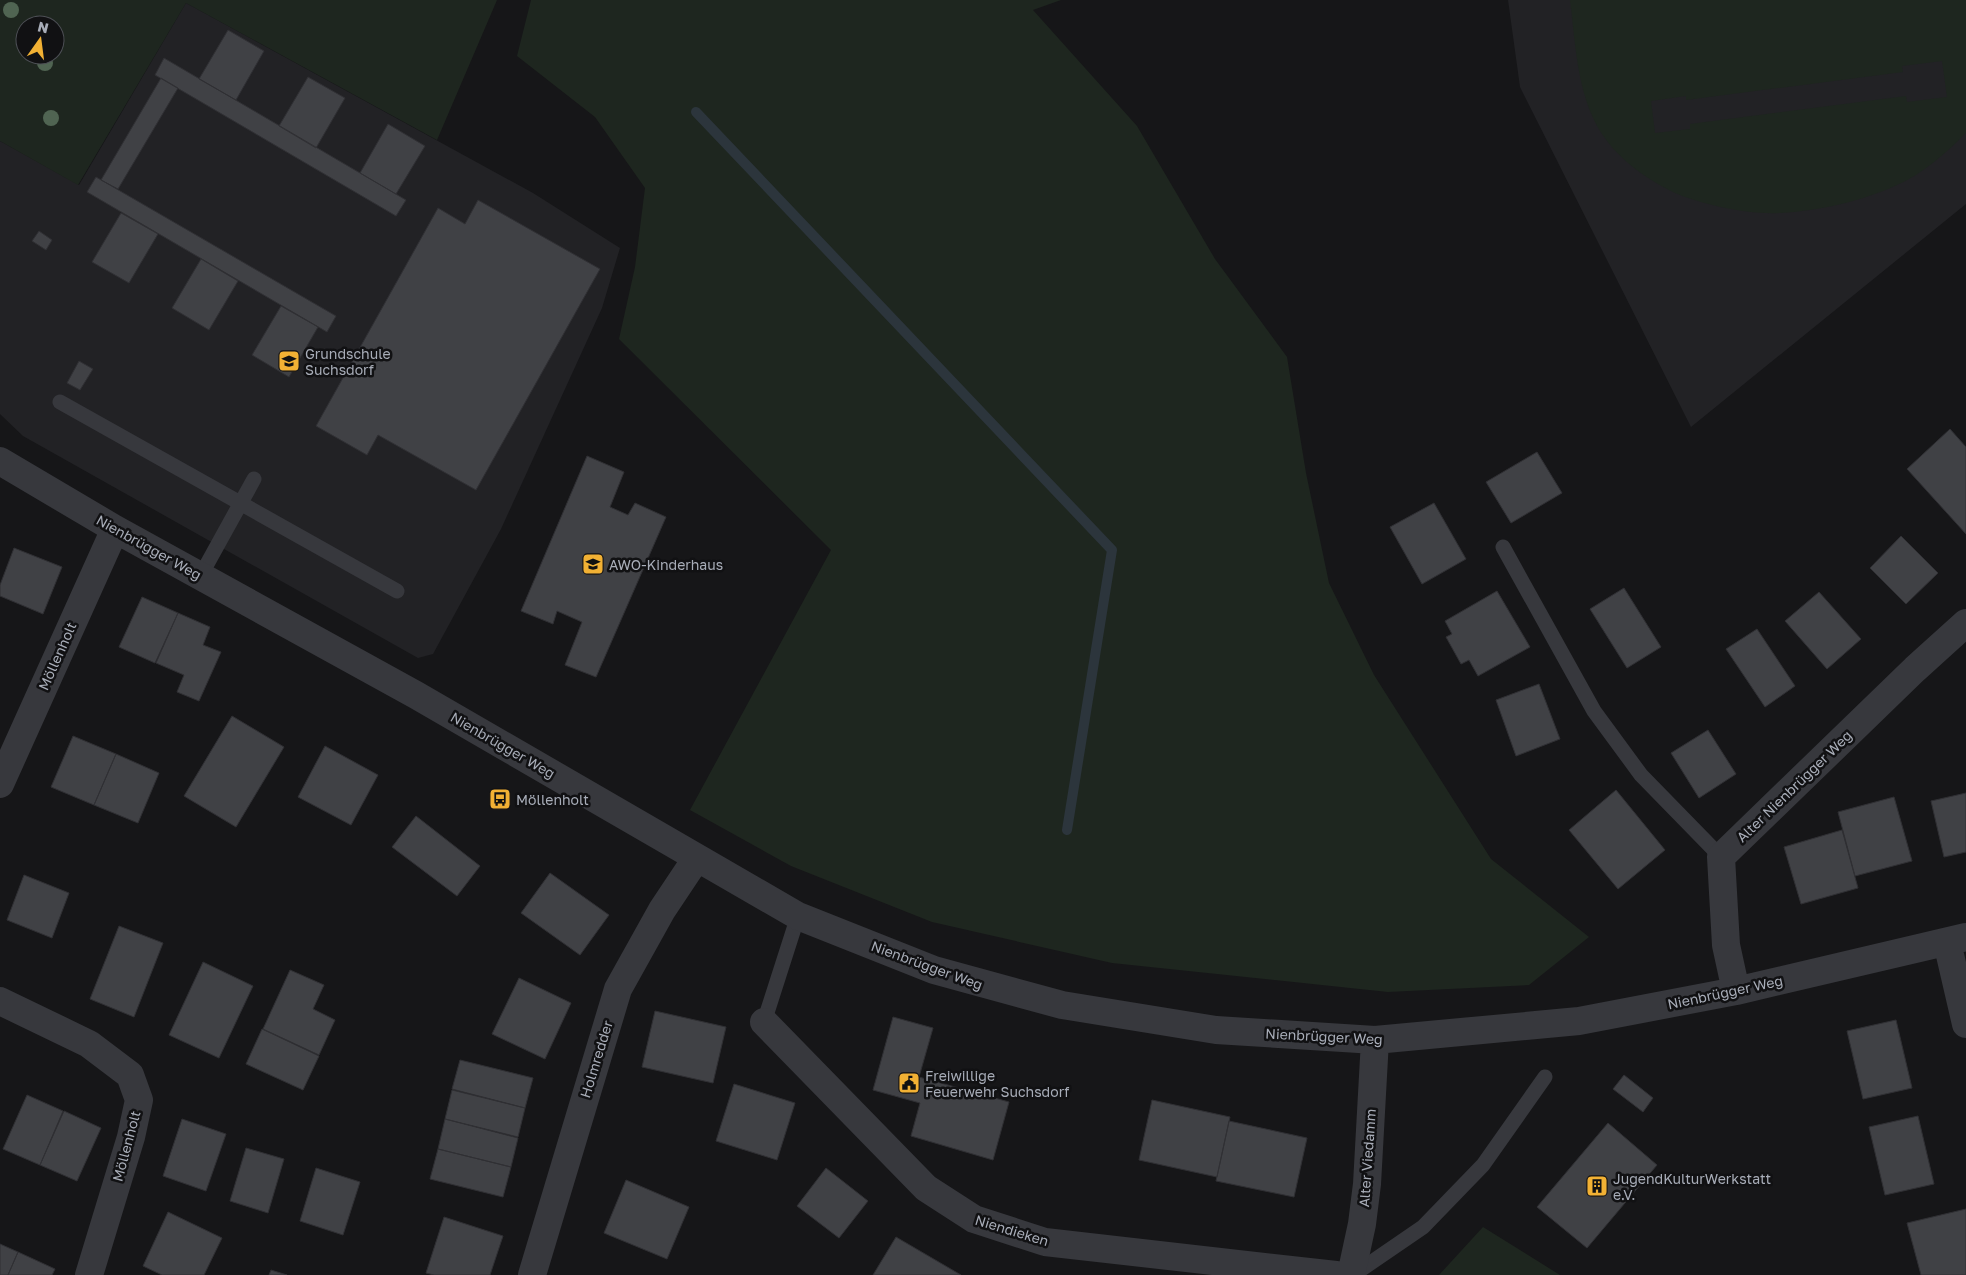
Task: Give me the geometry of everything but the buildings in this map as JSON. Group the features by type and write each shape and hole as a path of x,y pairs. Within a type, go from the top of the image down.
{"street":[{"name":"Nienbrügger Weg","path":"0,462 416,695 696,859 798,916 934,970 1062,1005 1216,1030 1375,1040 1579,1021 1736,991 1957,939"},
{"name":"Möllenholt","path":"0,784 115,528"},
{"name":"Alter Nienbrügger Weg","path":"1721,857 1915,669 1966,623"},
{"path":"1721,857 1726,945 1736,991"},
{"name":"Holmredder","path":"532,1275 618,989 662,910 696,859"},
{"path":"1957,939 1966,1024"},
{"name":"Möllenholt","path":"0,1001 89,1044 130,1074 139,1100 130,1137 88,1275"},
{"name":"Niendieken","path":"764,1022 926,1188 974,1219 1044,1242 1336,1275"},
{"name":"Alter Viedamm","path":"1352,1275 1362,1224 1367,1184 1375,1040"}],"lane":[{"path":"60,402 397,590"},
{"path":"200,575 254,479"},
{"path":"1503,547 1594,711 1641,775 1721,857"},
{"path":"764,1022 798,916"},
{"path":"1352,1275 1423,1227 1470,1179 1483,1165 1545,1077"}],"shaded area":[{"path":"0,0 497,0 437,140 186,3 78,185 0,141"},
{"path":"531,0 1061,0 1033,10 1137,126 1215,259 1287,357 1306,473 1329,583 1374,675 1491,859 1589,937 1529,985 1388,992 1112,963 932,922 791,866 690,810 831,550 619,339 635,267 645,188 595,117 517,56"},
{"path":"1508,0 1966,0 1966,204 1691,427 1520,87"},
{"path":"1570,0 1966,0 1966,133 1951,148 1916,175 1884,191 1840,204 1810,210 1768,213 1723,208 1694,200 1669,190 1644,175 1620,156 1597,126 1589,109 1580,74","holes":["1942,61 1947,97 1907,102 1906,96 1690,124 1690,129 1655,133 1651,101 1686,96 1686,100 1903,72 1902,66"]},
{"name":"Grundschule Suchsdorf","path":"186,3 533,193 620,248 602,308 501,529 433,654 418,658 23,436 0,414 0,141 79,185"},
{"path":"1483,1227 1560,1275 1439,1275"}],"waterway":[{"path":"696,112 1112,550 1067,830"}],"place":[{"name":"Grundschule Suchsdorf","path":"289,361"},
{"name":"AWO-Kinderhaus","path":"593,564"},
{"name":"Möllenholt","path":"500,799"},
{"name":"Freiwillige Feuerwehr Suchsdorf","path":"909,1083"},
{"name":"JugendKulturWerkstatt e.V.","path":"1597,1186"}]}
